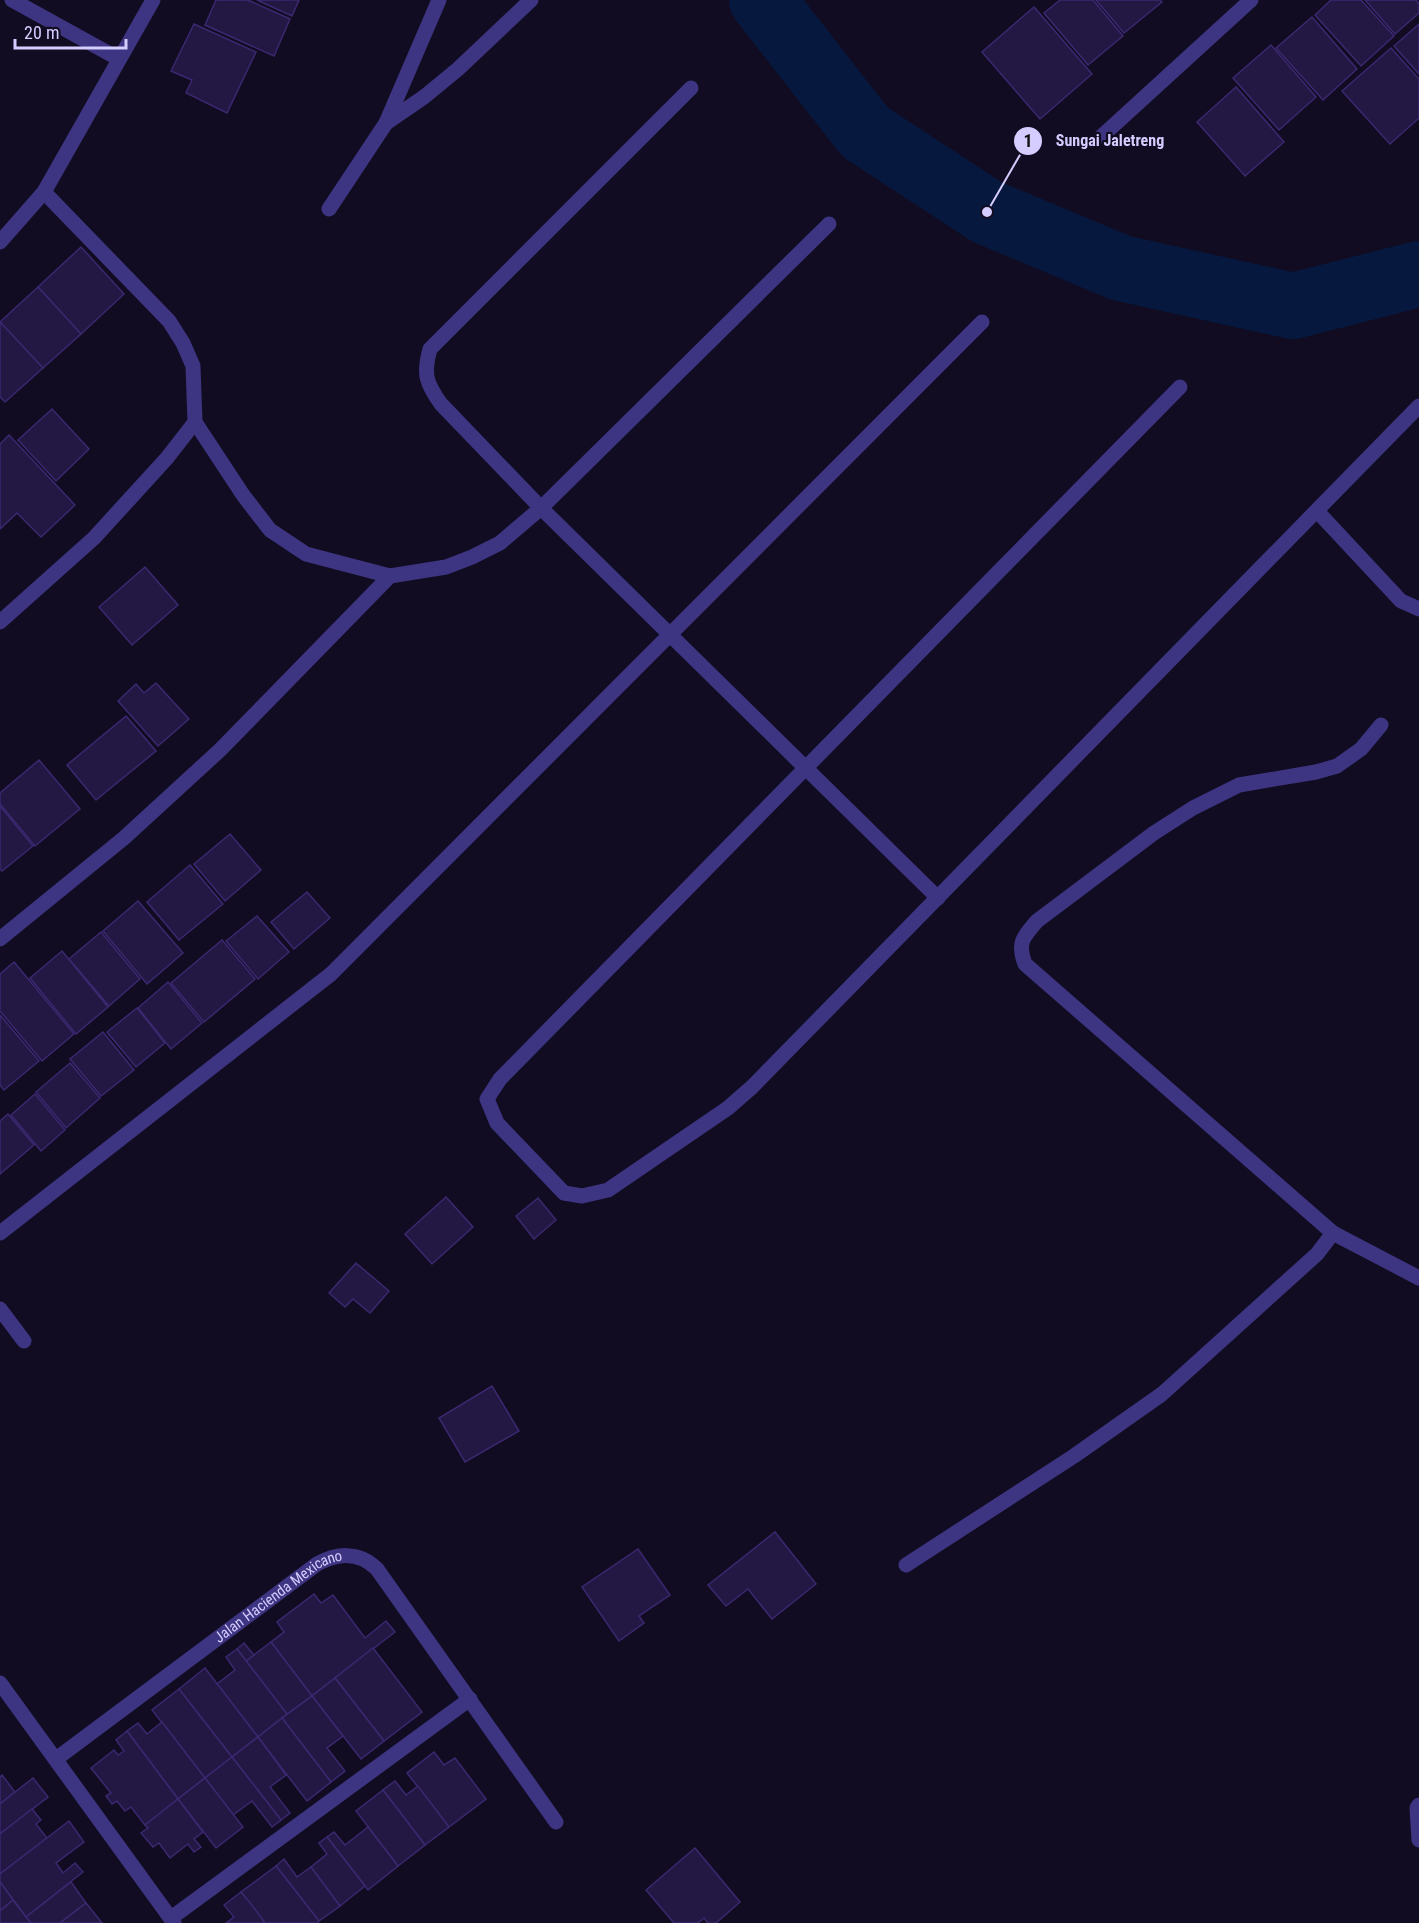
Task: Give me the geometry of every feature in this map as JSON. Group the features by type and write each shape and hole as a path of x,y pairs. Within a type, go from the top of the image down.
{"street":[{"path":"12,0 119,59"},
{"path":"0,242 44,192 153,0"},
{"path":"329,209 386,123 439,0"},
{"path":"386,123 424,97 458,69 531,0"},
{"path":"1102,136 1251,0"},
{"path":"691,87 430,349 425,366 428,386 441,404 541,508 938,898"},
{"path":"44,192 169,321 193,366 195,422 243,495 270,530 306,554 390,576 446,567 500,543 541,508 829,224"},
{"path":"0,1233 331,974 982,322"},
{"path":"1180,387 500,1079 487,1099 497,1123 564,1193 582,1196 608,1190 728,1108 752,1087 1419,406"},
{"path":"0,622 94,538 168,458 195,422"},
{"path":"1317,511 1401,601 1419,609"},
{"path":"0,939 124,838 220,750 390,576"},
{"path":"1382,725 1361,749 1337,766 1316,772 1239,785 1193,808 1154,833 1036,921 1023,937 1020,951 1025,964 1333,1233 1419,1278"},
{"path":"906,1565 1074,1456 1162,1394 1317,1254 1333,1233"},
{"path":"0,1309 24,1341"},
{"name":"Jalan Hacienda Mexicano","path":"56,1759 317,1564 339,1555 353,1555 377,1569 556,1822"},
{"path":"0,1683 173,1921 470,1700"},
{"path":"1419,1805 1417,1808 1419,1840"}],"building":[{"path":"216,0 248,0 290,19 274,56 205,25"},
{"path":"257,0 299,0 292,16"},
{"path":"1060,0 1093,0 1123,36 1088,65 1044,13"},
{"path":"1096,0 1160,0 1162,2 1124,33"},
{"path":"1331,0 1361,0 1394,36 1361,66 1315,15"},
{"path":"1365,0 1416,0 1419,4 1419,13 1395,34"},
{"path":"1034,7 1092,74 1040,119 982,52"},
{"path":"1312,17 1357,69 1323,100 1276,48"},
{"path":"194,24 256,52 227,113 186,93 192,80 171,71"},
{"path":"1419,24 1419,74 1394,46"},
{"path":"1271,45 1316,97 1279,130 1233,78"},
{"path":"1391,48 1419,79 1419,118 1390,144 1342,91"},
{"path":"1236,87 1284,142 1245,176 1197,122"},
{"path":"81,247 124,294 81,334 38,287"},
{"path":"38,287 81,334 43,368 0,322"},
{"path":"0,322 43,368 5,402 0,397"},
{"path":"52,409 89,449 56,481 18,440"},
{"path":"9,435 75,505 41,537 17,513 0,529 0,444"},
{"path":"145,567 178,605 132,645 99,607"},
{"path":"156,683 189,719 158,746 118,701 136,684 144,693"},
{"path":"126,716 156,751 96,800 67,765"},
{"path":"39,760 80,809 35,846 0,804 0,793"},
{"path":"0,806 33,846 2,871 0,869"},
{"path":"230,834 261,870 225,901 194,864"},
{"path":"190,865 223,904 179,940 147,902"},
{"path":"307,892 330,918 294,949 271,922"},
{"path":"138,901 183,953 147,984 103,931"},
{"path":"257,916 289,952 258,979 226,941"},
{"path":"101,932 140,979 109,1006 69,959"},
{"path":"222,940 255,979 204,1022 171,983"},
{"path":"62,951 108,1007 76,1034 30,978"},
{"path":"14,962 74,1034 42,1061 0,1011 0,974"},
{"path":"168,982 202,1023 171,1049 138,1008"},
{"path":"137,1008 165,1043 136,1067 107,1032"},
{"path":"0,1015 39,1061 4,1090 0,1085"},
{"path":"103,1032 134,1070 101,1096 70,1059"},
{"path":"70,1063 100,1098 66,1128 36,1092"},
{"path":"35,1094 65,1130 41,1151 11,1115"},
{"path":"8,1114 34,1145 0,1174 0,1121"},
{"path":"446,1197 473,1227 432,1264 405,1234"},
{"path":"538,1198 556,1220 534,1239 516,1216"},
{"path":"356,1263 389,1291 370,1313 353,1299 345,1307 329,1293"},
{"path":"492,1386 519,1431 465,1462 439,1418"},
{"path":"775,1532 816,1584 772,1619 748,1589 726,1606 708,1585"},
{"path":"638,1549 670,1595 639,1616 644,1623 619,1641 582,1587"},
{"path":"314,1594 321,1603 333,1595 365,1638 386,1621 395,1632 312,1696 271,1642 284,1632 277,1622"},
{"path":"271,1642 312,1696 287,1714 246,1661"},
{"path":"244,1643 254,1655 246,1661 237,1649"},
{"path":"373,1648 422,1712 384,1741 335,1678"},
{"path":"237,1649 287,1714 258,1737 217,1684 235,1670 226,1657"},
{"path":"205,1668 258,1737 232,1757 179,1689"},
{"path":"335,1678 384,1741 361,1759 312,1696"},
{"path":"179,1689 232,1757 205,1778 152,1710"},
{"path":"312,1696 343,1736 327,1748 345,1771 331,1782 282,1718"},
{"path":"282,1718 331,1782 307,1801 258,1737"},
{"path":"162,1722 205,1778 178,1799 127,1731 138,1723 147,1734"},
{"path":"127,1731 178,1799 145,1825 131,1807 125,1811 117,1801 112,1804 106,1796 111,1793 91,1768 114,1750 118,1755 124,1751 116,1740"},
{"path":"258,1737 286,1775 270,1787 290,1813 281,1820 232,1757"},
{"path":"434,1752 444,1765 455,1758 486,1799 449,1827 407,1773"},
{"path":"232,1757 281,1820 272,1827 252,1801 233,1815 205,1778"},
{"path":"2,1775 15,1792 0,1804 0,1777"},
{"path":"33,1778 48,1797 0,1834 0,1804"},
{"path":"205,1778 243,1827 216,1848 178,1799"},
{"path":"395,1781 406,1795 418,1786 449,1827 425,1845 383,1790"},
{"path":"383,1790 425,1845 398,1866 356,1811"},
{"path":"178,1799 203,1832 194,1839 201,1847 194,1852 188,1844 170,1858 159,1843 153,1847 141,1833 148,1828 145,1825"},
{"path":"32,1809 41,1820 36,1824 47,1838 0,1874 0,1834"},
{"path":"69,1821 84,1842 56,1863 63,1873 75,1863 83,1872 26,1917 0,1882 0,1874"},
{"path":"368,1827 398,1866 368,1890 327,1837 334,1832 345,1845"},
{"path":"327,1837 365,1886 340,1906 311,1867 327,1854 319,1843"},
{"path":"695,1848 740,1902 716,1923 708,1923 704,1918 698,1923 674,1923 646,1890"},
{"path":"284,1859 297,1877 311,1867 340,1906 319,1921 276,1866"},
{"path":"276,1866 319,1921 317,1923 265,1923 241,1892"},
{"path":"0,1882 13,1900 0,1911"},
{"path":"71,1882 86,1903 60,1923 31,1923 26,1917"},
{"path":"241,1892 265,1923 226,1923 234,1917 224,1905"},
{"path":"13,1900 31,1923 0,1923 0,1911"},
{"path":"86,1903 102,1923 60,1923"}],"waterway":[{"path":"762,0 865,132 987,212 1121,268 1293,306 1419,274"}],"place":[{"name":"Sungai Jaletreng","path":"987,212"}]}
